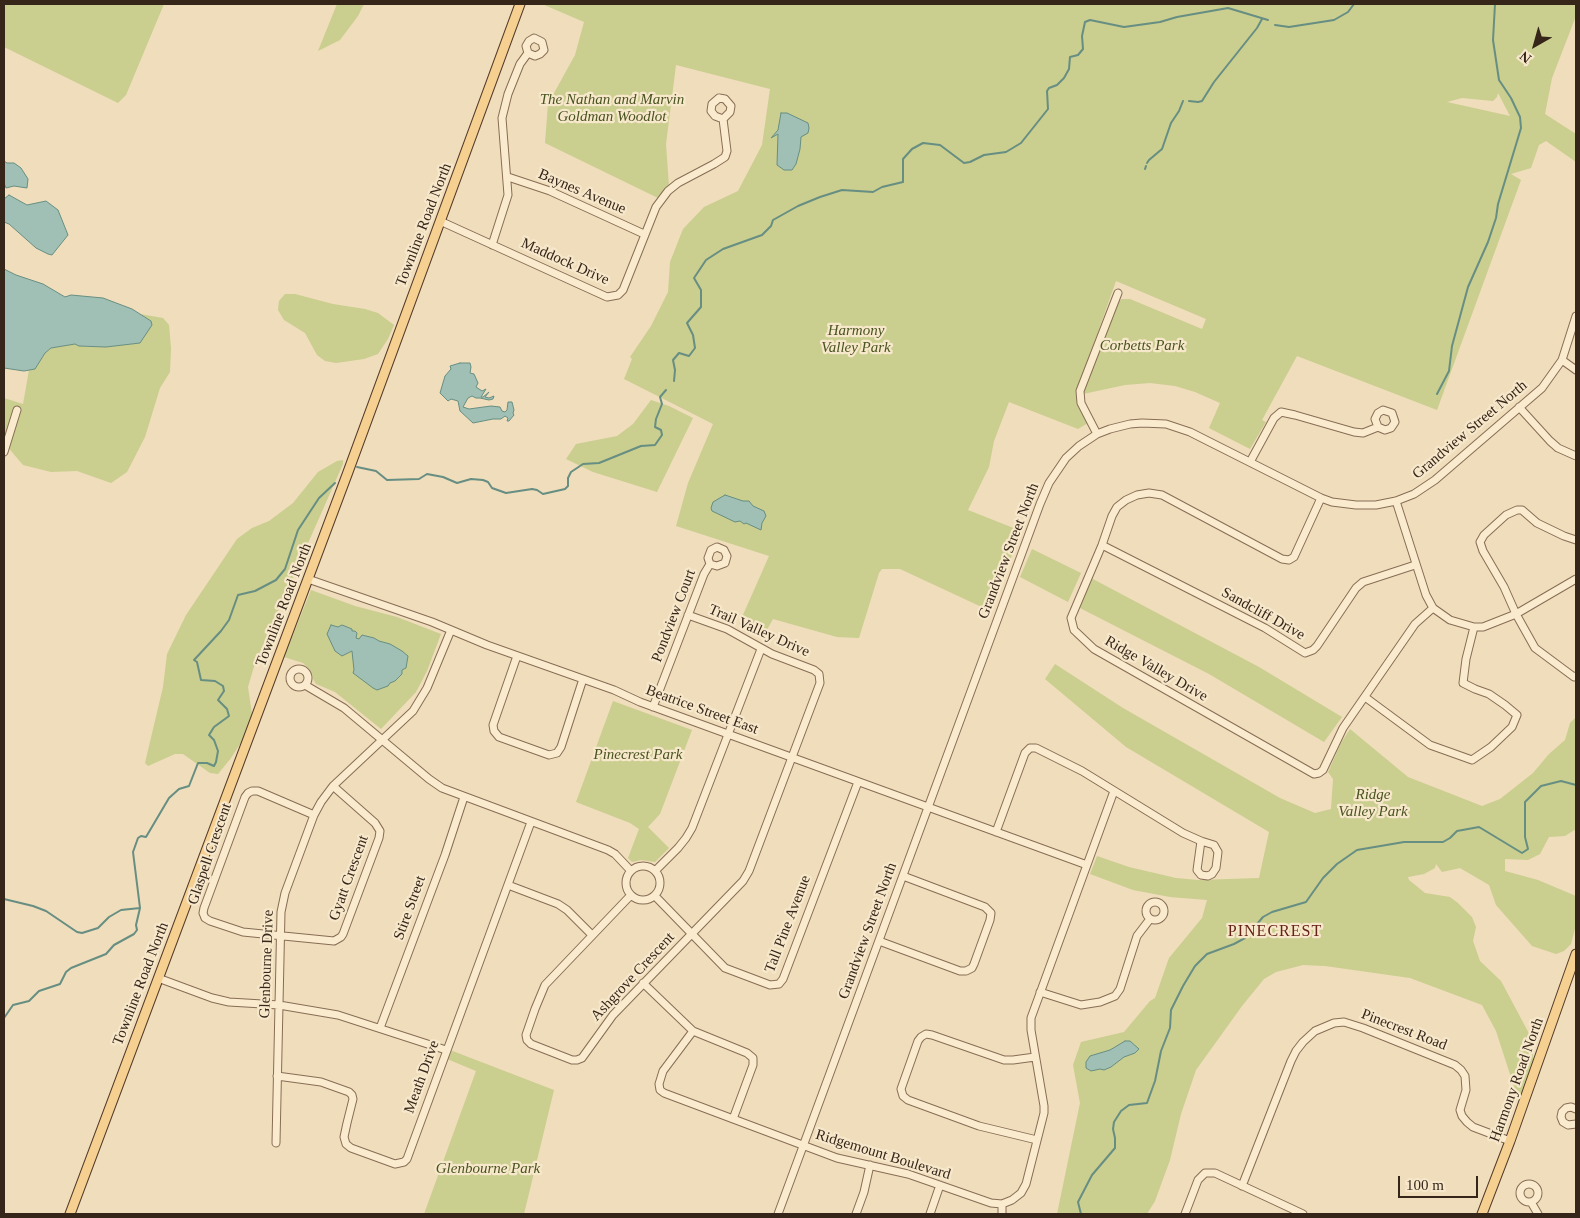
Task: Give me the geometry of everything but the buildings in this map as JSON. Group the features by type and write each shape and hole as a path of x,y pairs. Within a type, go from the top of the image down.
{"main road":[{"name":"Townline Road North","path":"70,1214 308,579 520,4"},
{"name":"Harmony Road North","path":"1482,1214 1510,1141 1576,954"}],"street":[{"path":"492,245 508,195 502,118 516,72 528,53"},
{"path":"644,234 656,207 668,191 683,180 725,157 727,151 723,119"},
{"name":"Baynes Avenue","path":"508,177 550,191 644,234"},
{"name":"Maddock Drive","path":"440,222 607,297 618,296 622,290 644,234"},
{"path":"1097,434 1081,403 1080,391 1118,293"},
{"name":"Grandview Street North","path":"778,1214 1049,483 1066,458 1079,446 1097,434 1130,424 1166,424 1190,432 1332,502 1376,505 1396,502 1418,491 1434,480 1548,381 1562,360 1576,316"},
{"path":"1562,360 1576,370"},
{"path":"1519,408 1558,448 1576,456"},
{"path":"4,452 17,410"},
{"path":"1250,462 1274,418 1281,412 1359,433 1369,432 1378,427"},
{"name":"Ridge Valley Drive","path":"1321,498 1294,557 1289,560 1282,559 1162,495 1150,493 1137,495 1126,500 1117,507 1112,516 1102,545 1071,618 1074,630 1094,649 1314,774 1323,770 1343,728 1414,624 1433,608"},
{"path":"1396,502 1426,595 1433,608 1450,620 1474,627 1483,627 1516,614 1576,579"},
{"path":"1576,540 1537,523 1522,510 1517,510 1506,515 1484,535 1480,542 1535,648 1574,677 1576,676"},
{"name":"Sandcliff Drive","path":"1102,545 1265,628 1305,653 1317,646 1356,588 1363,582 1415,565"},
{"name":"Pondview Court","path":"653,706 704,574 710,564"},
{"name":"Beatrice Street East","path":"308,579 1087,865"},
{"name":"Trail Valley Drive","path":"688,615 735,633 761,649 814,670 819,674 820,683 791,757"},
{"path":"1365,697 1430,745 1472,760 1491,747 1512,726 1517,715 1489,694 1463,683 1466,659 1474,627"},
{"name":"Glenbourne Drive","path":"276,1143 281,912 283,898 314,815 321,802 333,786 413,711 427,688 451,630"},
{"path":"655,871 686,838 697,815 761,649"},
{"path":"517,656 493,725 494,731 499,737 549,756 557,754 561,747 583,679"},
{"path":"304,685 344,708 433,783 464,797 610,851 631,871"},
{"path":"996,832 1024,756 1030,748 1039,748 1076,768 1182,834 1201,842 1214,844 1218,852 1215,870 1208,876 1202,875 1196,866 1201,842"},
{"name":"Ashgrove Crescent","path":"631,895 545,984 526,1037 534,1046 572,1060 580,1060 610,1018 746,876 791,757"},
{"name":"Tall Pine Avenue","path":"655,896 728,970 770,985 780,983 858,782"},
{"name":"Gyatt Crescent","path":"281,936 334,941 339,939 343,934 379,838 380,831 377,825 333,786"},
{"name":"Glaspell Crescent","path":"281,936 243,932 207,920 204,916 204,908 248,793 258,791 314,815"},
{"path":"1002,1214 1002,1204 1016,1198 1024,1188 1038,1140 1044,1108 1030,1024 1114,791"},
{"name":"Stire Street","path":"380,1028 445,855 464,797"},
{"name":"Meath Drive","path":"277,1076 316,1081 349,1092 353,1099 344,1140 346,1144 351,1148 395,1164 400,1164 406,1159 531,822"},
{"path":"640,866 646,866 655,871 661,884 655,896 650,899 640,900 631,895 628,891 626,880 631,871 640,866"},
{"path":"879,941 960,971 966,971 974,964 990,920 990,912 985,907 902,876"},
{"path":"508,885 558,904 567,910 592,935"},
{"path":"1040,992 1081,1005 1094,1004 1116,996 1137,936 1150,919"},
{"path":"158,978 221,1001 279,1005 338,1015 446,1050"},
{"path":"643,983 693,1032 747,1053 753,1058 753,1065 733,1119"},
{"name":"Pinecrest Road","path":"1242,1186 1296,1051 1315,1031 1334,1023 1344,1022 1363,1028 1456,1065 1465,1076 1466,1083 1466,1090 1460,1110 1462,1116 1474,1126 1510,1141"},
{"name":"Ridgemount Boulevard","path":"693,1032 665,1067 659,1082 662,1092 840,1159 908,1174 988,1202 1002,1204"},
{"path":"1035,1057 1004,1060 932,1034 926,1034 918,1041 901,1089 903,1096 908,1100 980,1126 1038,1140"},
{"path":"1576,1109 1566,1108 1562,1112 1561,1117 1563,1122 1568,1125 1576,1124"},
{"path":"856,1214 863,1196 870,1165"},
{"path":"1185,1214 1198,1180 1204,1173 1215,1173 1303,1214"},
{"path":"930,1214 940,1185"},
{"path":"1531,1202 1538,1214"}],"green space":[{"path":"4,4 164,4 126,95 118,103 4,47"},
{"path":"337,4 364,4 358,16 340,40 318,51"},
{"path":"542,4 1576,4 1576,16 1552,78 1545,114 1576,134 1576,162 1546,141 1539,145 1531,168 1511,174 1521,180 1437,410 1297,356 1262,420 1266,422 1250,449 1209,428 1220,403 1195,392 1175,386 1150,383 1125,385 1083,394 1119,301 1122,299 1130,299 1202,329 1206,319 1116,281 1077,391 1079,406 1088,423 1078,429 1009,402 994,441 989,467 968,510 1016,529 1013,536 1018,539 1006,571 1001,569 986,609 900,569 882,569 879,573 859,638 837,637 773,619 763,637 739,624 769,556 676,526 688,483 713,424 624,379 632,359 630,357 651,326 668,292 670,262 683,229 704,207 738,191 762,145 770,89 676,65 666,144 669,187 658,198 545,143 548,104 575,55 584,22","holes":["1498,93 1510,116 1447,102 1462,98 1493,101"]},
{"path":"285,294 295,294 333,304 365,309 378,313 394,325 388,339 378,354 364,359 336,363 325,361 317,355 305,333 284,320 278,310 279,301"},
{"path":"140,314 163,318 169,325 171,348 170,372 160,388 145,437 127,472 111,483 77,471 51,472 23,465 6,445 4,450 4,398 23,404 29,370 35,369 45,353 51,348 75,344 79,346 106,347 140,343 151,321"},
{"path":"651,400 669,406 693,418 657,492 593,472 566,459 576,444 617,436 633,424"},
{"path":"343,460 343,464 255,663 248,687 252,714 244,738 218,774 210,773 183,754 175,754 148,766 145,763 163,687 167,654 186,615 237,539 252,528 269,521 293,503 318,472 337,461"},
{"path":"1032,549 1081,573 1068,602 1020,577"},
{"path":"1091,578 1259,667 1342,717 1324,742 1209,674 1078,607"},
{"path":"311,590 355,606 397,617 441,634 427,671 416,692 381,729 335,692 316,684 311,671 303,663 284,657"},
{"name":"Ridge Valley Park","path":"1055,664 1123,708 1280,798 1315,813 1331,809 1333,779 1328,772 1341,743 1350,729 1408,777 1482,806 1500,799 1533,773 1549,754 1565,740 1570,723 1576,717 1576,829 1565,836 1549,837 1540,854 1528,860 1505,859 1505,871 1538,880 1576,896 1576,925 1571,944 1564,951 1556,954 1532,946 1496,905 1489,885 1460,868 1442,872 1436,864 1435,868 1424,874 1408,877 1425,893 1450,897 1472,917 1476,927 1473,941 1480,961 1501,981 1533,1041 1533,1084 1519,1102 1496,1031 1482,1005 1410,978 1325,966 1303,965 1276,972 1264,979 1196,1070 1181,1114 1170,1160 1155,1201 1147,1214 1057,1214 1080,1103 1073,1065 1081,1042 1124,1032 1150,1001 1155,998 1169,958 1202,918 1207,900 1170,897 1133,890 1090,874 1097,856 1129,867 1176,878 1198,880 1259,878 1269,832 1126,747 1045,679"},
{"name":"Pinecrest Park","path":"613,701 692,730 660,814 648,827 669,848 655,862 641,860 632,862 628,858 639,829 630,823 576,802"},
{"name":"Glenbourne Park","path":"450,1050 554,1090 524,1214 424,1214 476,1071 447,1059"}],"water":[{"path":"781,113 787,113 808,123 809,128 808,133 801,137 796,164 792,170 784,170 777,165 778,134 771,138 778,130"},
{"path":"4,161 14,163 21,168 28,179 27,188 14,186 6,188 4,183"},
{"path":"9,195 27,205 46,201 58,210 68,235 52,255 36,248 9,224 4,222 4,199"},
{"path":"4,269 43,284 65,297 71,295 103,298 132,309 151,321 152,325 140,343 106,347 79,346 75,344 51,348 45,353 35,369 24,371 4,368"},
{"path":"470,363 470,373 474,374 478,383 476,387 482,391 486,389 481,397 489,392 485,397 494,396 493,399 489,400 472,396 468,398 463,407 469,409 491,406 500,407 505,412 508,402 512,402 514,415 509,421 507,421 508,418 505,416 501,419 473,423 460,411 458,401 451,399 448,401 440,393 445,376 451,369 450,366"},
{"path":"725,495 749,501 753,506 764,511 766,516 761,530 740,521 735,522 712,511 713,502"},
{"path":"331,625 338,627 342,625 352,629 352,631 357,633 356,638 359,639 362,635 390,644 408,656 406,668 388,686 377,690 373,688 353,673 352,651 342,656 335,651 327,634"},
{"path":"1125,1041 1130,1041 1139,1049 1104,1070 1091,1071 1086,1068 1086,1062 1090,1056 1110,1050"}],"waterway":[{"path":"1275,25 1289,27 1334,20 1348,12 1354,4"},
{"path":"1437,394 1449,371 1452,346 1468,287 1488,242 1521,128 1520,117 1511,98 1499,80 1493,40 1495,4"},
{"path":"674,381 675,370 673,360 679,353 689,356 695,348 693,335 687,323 701,307 701,290 694,278 706,260 723,249 762,235 771,226 773,220 798,206 820,197 842,190 873,192 882,187 903,182 903,159 912,149 923,143 940,145 964,163 984,155 1006,152 1021,143 1048,109 1047,91 1064,78 1069,69 1070,57 1078,55 1083,49 1082,36 1085,22 1090,20 1124,27 1160,22 1228,8 1268,20"},
{"path":"1189,101 1202,101 1214,82 1262,19"},
{"path":"1147,163 1162,149 1171,123 1183,101"},
{"path":"357,467 376,471 387,480 419,479 427,474 443,477 457,483 471,479 483,480 488,482 492,488 506,493 532,489 543,494 565,489 568,486 568,478 571,472 583,464 599,463 641,446 655,445 662,435 661,430 655,427 662,404 660,397 666,390"},
{"path":"4,1018 13,1005 29,1001 39,991 60,984 66,972 71,968 106,954 114,945 134,934 137,930 136,925 140,908 133,852 138,838 141,836 146,837 169,798 179,789 189,786 198,763 207,763 214,766 218,751 214,740 209,735 214,727 229,716 227,709 218,700 224,691 223,686 215,681 201,680 197,662 194,660 229,620 238,595 255,591 276,580 285,569 298,530 319,498 335,483"},
{"path":"1081,1214 1078,1202 1092,1175 1115,1148 1114,1122 1121,1111 1129,1105 1147,1103 1155,1081 1161,1051 1170,1028 1171,1010 1195,966 1207,954 1245,938 1263,917 1272,912 1306,902 1323,878 1337,864 1357,850 1404,842 1443,842 1457,831 1479,827 1522,853 1528,849 1525,837 1525,802 1541,786 1561,781 1576,785"},
{"path":"4,899 46,911 77,932 82,933 98,928 109,917 121,910 140,908"}],"district":[{"name":"PINECREST","path":"1275,932"}],"park label":[{"name":"The Nathan and Marvin Goldman Woodlot","path":"612,108"},
{"name":"Harmony Valley Park","path":"856,340"},
{"name":"Corbetts Park","path":"1142,346"}]}
